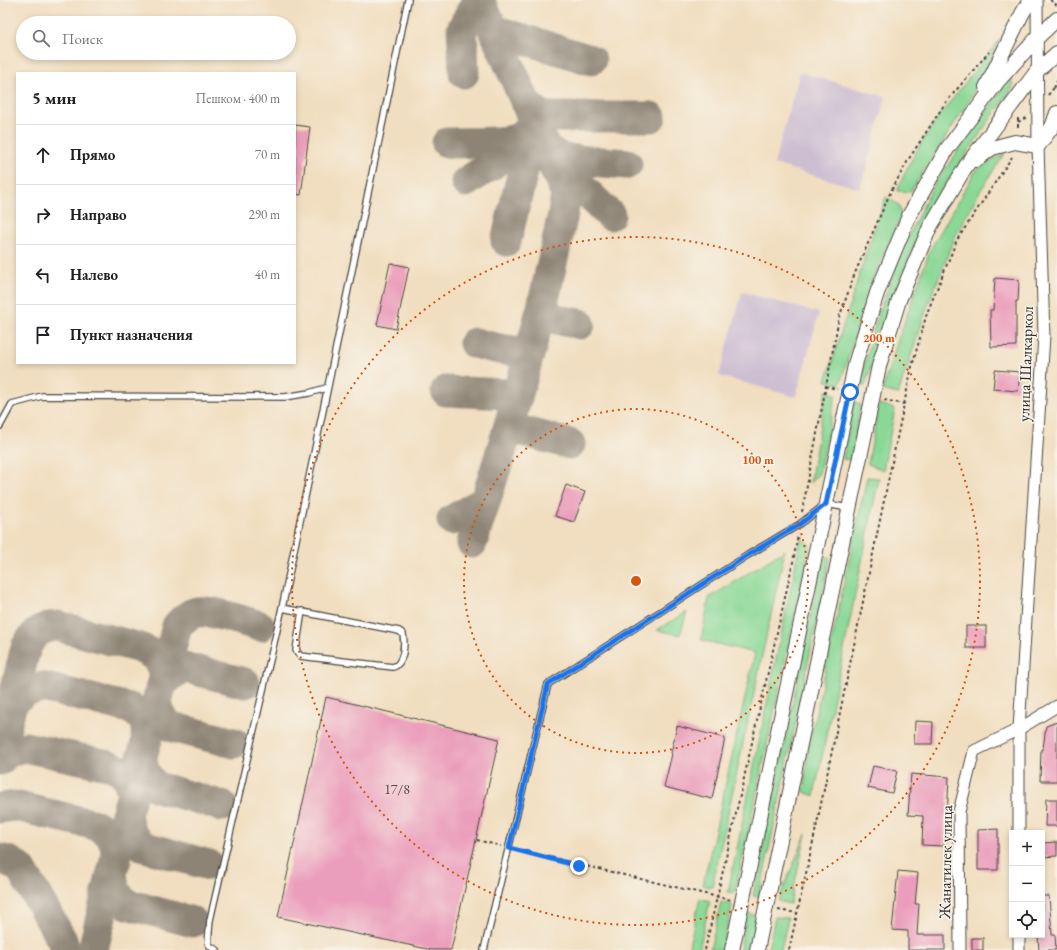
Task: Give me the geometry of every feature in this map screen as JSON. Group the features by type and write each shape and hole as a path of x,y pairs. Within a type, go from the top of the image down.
{"street":[{"path":"971,118 1030,0"},
{"name":"улица Шалкаркол","path":"1019,830 1019,729 1044,336 1038,146 1037,0"},
{"path":"732,950 856,361 876,293 909,216 947,149 998,81 1037,38 1057,19"},
{"path":"757,950 879,366 898,300 930,227 966,166 1037,71 1057,53"},
{"path":"966,166 992,148 1015,142 1038,146 1052,127 1057,113"},
{"name":"Жанатилек улица","path":"960,950 959,812 974,751 1019,729 1057,706"},
{"path":"1019,938 1019,950"}],"lane":[{"path":"217,950 211,947 208,943 207,937 210,920 282,608 326,388 408,0"},
{"path":"0,426 12,404 42,396 285,397 309,393 326,388"},
{"path":"485,949 548,684 748,555 800,524 826,504 850,508"},
{"path":"282,608 302,611 398,631 403,634 404,640 401,662 397,666 393,667 300,656 296,650 302,611"}],"path":[{"path":"1050,0 1057,5"},
{"path":"1048,95 1056,88 1057,80"},
{"path":"789,950 816,828 912,366 927,313 957,240 1016,150 1018,142 1017,115"},
{"path":"1018,122 1027,117"},
{"path":"477,840 717,896"}],"shaded area":[{"path":"800,72 886,97 860,189 774,164"},
{"path":"742,292 819,313 796,397 719,376"}],"green space":[{"path":"1000,39 969,101 910,192 897,191 917,150 957,93"},
{"path":"1011,77 1013,87 940,191 913,248 887,314 865,386 859,385 879,312 905,243 933,186"},
{"path":"1005,153 980,191 956,235 929,302 898,394 882,390 930,250 976,170"},
{"path":"886,197 899,205 901,215 872,281 840,384 826,381 867,250"},
{"path":"826,391 836,395 819,473 810,483"},
{"path":"854,402 861,405 851,460 843,459"},
{"path":"879,404 895,409 883,470 868,464"},
{"path":"867,477 879,478 814,796 804,792 808,750"},
{"path":"801,538 810,545 735,893 728,892"},
{"path":"785,550 712,887 703,885 755,653 701,640 709,598"},
{"path":"823,556 830,558 759,897 753,896"},
{"path":"687,612 680,635 657,630"},
{"path":"806,834 790,904 778,901"},
{"path":"700,898 710,901 699,950 688,950"},
{"path":"721,902 732,905 722,950 710,950"},
{"path":"747,913 757,916 750,950 740,950"},
{"path":"775,917 788,918 781,950 768,950"}],"building":[{"path":"296,125 310,127 301,195 296,194"},
{"path":"390,263 409,267 396,329 377,325"},
{"path":"995,278 1019,280 1018,301 1016,301 1016,346 991,347 990,310 993,310"},
{"path":"995,370 1020,372 1018,391 993,389"},
{"path":"566,485 585,492 574,522 555,516"},
{"path":"966,626 986,626 986,648 966,648"},
{"path":"326,697 499,739 451,950 432,950 278,917"},
{"path":"915,721 933,722 932,744 914,744"},
{"path":"1057,722 1057,781 1040,781 1041,749 1043,749 1046,726"},
{"path":"677,726 725,738 712,799 664,787"},
{"path":"873,766 897,771 892,793 868,788"},
{"path":"911,774 949,777 944,846 922,845 923,816 908,815"},
{"path":"1046,799 1057,799 1057,826 1045,826"},
{"path":"998,829 998,870 978,870 978,830"},
{"path":"1057,842 1057,856 1045,857 1045,843"},
{"path":"898,871 918,873 915,904 919,904 917,935 945,935 945,950 908,950 908,931 892,930"},
{"path":"1045,896 1049,896 1052,935 1055,935 1056,950 1039,950 1038,938 1045,938"},
{"path":"972,938 983,938 983,950 972,950"}],"taxiway":[{"path":"464,73 462,29 477,0"},
{"path":"479,0 494,30 549,156 610,215"},
{"path":"494,30 591,60"},
{"path":"527,105 545,117 651,117"},
{"path":"447,143 510,141 522,136 535,122 506,241"},
{"path":"466,182 530,139"},
{"path":"546,149 565,159 627,164"},
{"path":"472,543 505,439 531,348 562,219 566,194 549,156"},
{"path":"543,303 545,309 553,317 563,321 580,324"},
{"path":"474,343 511,351 531,348"},
{"path":"446,391 505,394 513,392 519,388"},
{"path":"511,419 512,425 518,430 570,444"},
{"path":"452,520 485,501"},
{"path":"234,743 172,727 165,722 157,702 177,626 187,617 198,612 204,612 229,617 260,626"},
{"path":"0,751 26,647 35,634 42,629 58,626 140,648 150,653 158,660 162,668 163,679"},
{"path":"161,686 172,674 187,668 245,683"},
{"path":"13,702 26,691 42,687 130,708 142,718 146,726 146,742"},
{"path":"93,950 126,815 157,702"},
{"path":"0,760 9,751 25,747 108,765 118,769 128,779 132,795"},
{"path":"142,757 146,774 157,787 223,806"},
{"path":"0,808 15,806 92,824 99,827 109,833 112,837 114,841 116,860"},
{"path":"126,815 132,834 137,841 145,847 209,865"},
{"path":"0,859 11,862 21,869 62,940 65,950"},
{"path":"112,874 115,892 127,904 193,922"}],"route":[{"path":"579,866 509,848 548,684 748,555 800,524 826,504 850,392"}]}
